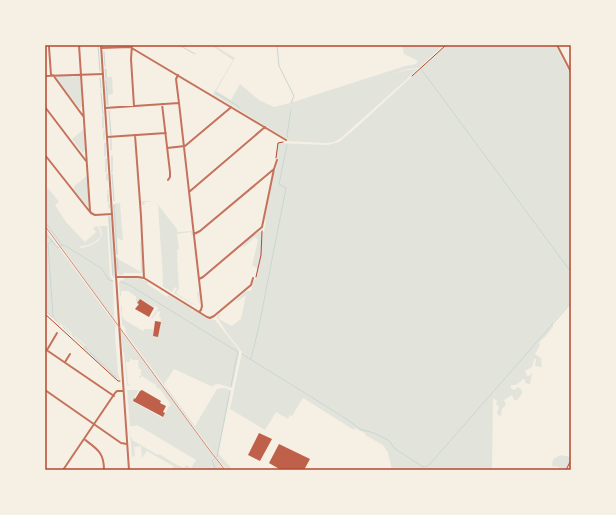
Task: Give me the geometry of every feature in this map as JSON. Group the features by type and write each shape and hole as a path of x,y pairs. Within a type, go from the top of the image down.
{"street":[{"path":"79,45 90,213"},
{"path":"557,45 571,72"},
{"path":"50,47 52,75 84,117"},
{"path":"129,470 101,47 132,47 286,140"},
{"path":"132,47 131,59 134,106"},
{"path":"45,76 103,74"},
{"path":"178,75 176,79 202,306 199,312"},
{"path":"105,108 179,103"},
{"path":"162,104 170,172 170,177 168,180"},
{"path":"45,107 87,162"},
{"path":"167,148 184,146 231,107"},
{"path":"189,192 265,127"},
{"path":"107,137 166,133"},
{"path":"135,135 144,278"},
{"path":"45,155 90,213 95,215 112,214"},
{"path":"199,279 261,228 277,160"},
{"path":"194,234 200,232 274,169"},
{"path":"116,277 144,278 210,318 251,285 253,278"},
{"path":"57,333 46,349 114,396"},
{"path":"65,362 70,354"},
{"path":"45,390 121,443 127,444"},
{"path":"62,470 117,391 123,391"},
{"path":"84,439 100,452 104,470"}],"path":[{"path":"412,76 446,45"},
{"path":"277,160 276,154 278,143 283,142"},
{"path":"253,278 256,277 261,255 261,228"},
{"path":"45,314 118,381 122,382"},
{"path":"566,470 571,460"}],"shaded area":[{"path":"212,45 235,58 216,91 231,100 240,84 259,100 274,107 405,66 416,64 418,61 404,54 402,45 443,45 419,68 407,69 393,74 418,69 341,138 334,142 325,143 283,141 286,141 287,139 213,94 233,60"},
{"path":"446,45 555,45 571,75 571,302 553,322 553,327 545,337 539,342 540,345 535,354 541,358 542,367 535,366 536,359 534,359 532,367 525,371 527,376 532,373 530,384 525,383 525,380 523,379 516,385 511,385 511,388 514,390 518,387 521,389 522,394 517,400 514,400 512,395 504,400 506,405 502,409 501,416 497,413 499,407 496,404 497,401 493,398 492,469 495,470 392,470 388,453 383,445 355,428 354,430 303,398 292,416 290,415 288,419 276,412 265,430 230,409 242,352 217,317 219,314 221,315 219,316 219,319 232,326 241,319 246,295 238,301 236,300 246,291 251,291 254,280 256,279 258,269 252,266 258,240 255,237 244,247 242,246 258,232 264,232 274,173 278,160 276,154 278,143 328,145 339,142"},
{"path":"105,69 107,69 107,77 112,77 113,94 108,95 108,106 106,104"},
{"path":"71,75 72,77 73,75 80,76 82,106 80,108 56,78 56,76"},
{"path":"84,129 85,150 83,153 72,139"},
{"path":"87,176 88,207 73,189 75,187 74,186"},
{"path":"48,188 59,202 55,205 66,222 85,242 96,232 93,228 97,226 100,230 101,236 97,240 90,244 81,246 80,248 97,242 102,235 102,231 99,226 107,226 110,276 113,281 114,317 116,322 45,224 45,191"},
{"path":"141,201 155,201 145,202 144,205 142,205"},
{"path":"155,201 178,232 191,231 193,232 192,236 191,232 177,234 179,249 177,250 177,258 179,288 176,293 195,305 174,293 177,288 175,287 172,292 162,286 158,206"},
{"path":"120,203 123,241 117,238 117,255 113,204"},
{"path":"108,216 110,216 111,219 115,279 112,275"},
{"path":"45,229 116,325 115,341 120,380 117,379 83,348 85,345 45,310"},
{"path":"140,242 143,272 123,273 123,275 119,275 117,272 116,258 118,257 118,259 141,272"},
{"path":"124,278 145,280 148,282 147,284 167,297 169,295 192,309 191,311 194,310 208,319 215,320 239,350 232,388 218,384 213,385 213,387 174,369 164,384 195,426 217,389 224,388 231,391 218,453 233,470 227,470 217,458 127,335 126,329 122,324 121,306 122,317 124,317 123,319 143,331 145,329 153,329 153,336 158,337 161,318 159,317 160,312 158,311 153,318 151,318 158,308 140,299 136,302 136,296 128,291 121,291 120,296 119,282 124,280"},
{"path":"197,292 199,292 200,303 197,304 199,303"},
{"path":"121,331 224,470 172,470 173,466 147,451 142,458 141,446 134,447 135,456 132,457 130,436 132,440 184,468 186,465 191,468 196,460 139,426 130,426 127,390 139,390 132,401 162,418 168,407 171,405 156,385 142,376 140,378 139,376 141,376 141,369 139,369 138,360 130,359 130,362 126,362 128,384 130,385 127,385"},
{"path":"561,455 570,457 571,470 559,470 559,467 552,466 553,459"}],"building":[{"path":"140,299 154,308 149,317 135,309 139,304 137,303"},
{"path":"155,321 161,322 158,337 153,336"},
{"path":"142,390 161,401 160,403 166,406 163,412 165,413 163,417 133,401"},
{"path":"259,433 272,439 260,461 248,455"},
{"path":"279,444 310,459 304,470 281,470 269,463"}],"waterway":[{"path":"98,45 100,71"},
{"path":"179,45 195,54"},
{"path":"277,45 279,66 294,96 291,103"},
{"path":"104,52 105,66"},
{"path":"105,69 106,78"},
{"path":"421,69 571,272"},
{"path":"100,78 101,88"},
{"path":"106,81 108,105"},
{"path":"101,93 103,114"},
{"path":"216,93 239,108"},
{"path":"288,138 287,135 291,109"},
{"path":"109,111 111,135"},
{"path":"103,116 103,128"},
{"path":"104,131 104,139"},
{"path":"111,138 111,150"},
{"path":"105,143 105,156"},
{"path":"251,359 259,326 286,188 279,184 287,145"},
{"path":"112,156 112,172"},
{"path":"106,159 106,172"},
{"path":"107,174 107,180"},
{"path":"112,174 114,201"},
{"path":"108,194 108,202"},
{"path":"114,205 117,254"},
{"path":"109,217 113,275"},
{"path":"45,222 62,245"},
{"path":"45,233 58,248 59,247"},
{"path":"52,241 48,244 53,317 60,325"},
{"path":"61,246 64,245 101,268 109,280 113,281"},
{"path":"117,258 118,270"},
{"path":"121,282 131,286 238,352 231,386"},
{"path":"242,354 345,418 360,429 374,433 388,440 394,448 425,467 429,465 571,303"},
{"path":"45,310 52,317"},
{"path":"63,327 70,334"},
{"path":"72,335 88,350"},
{"path":"90,352 117,378"},
{"path":"217,457 230,391"},
{"path":"214,459 212,461 215,467 214,470"}],"railway":[{"path":"45,226 225,470"}]}
